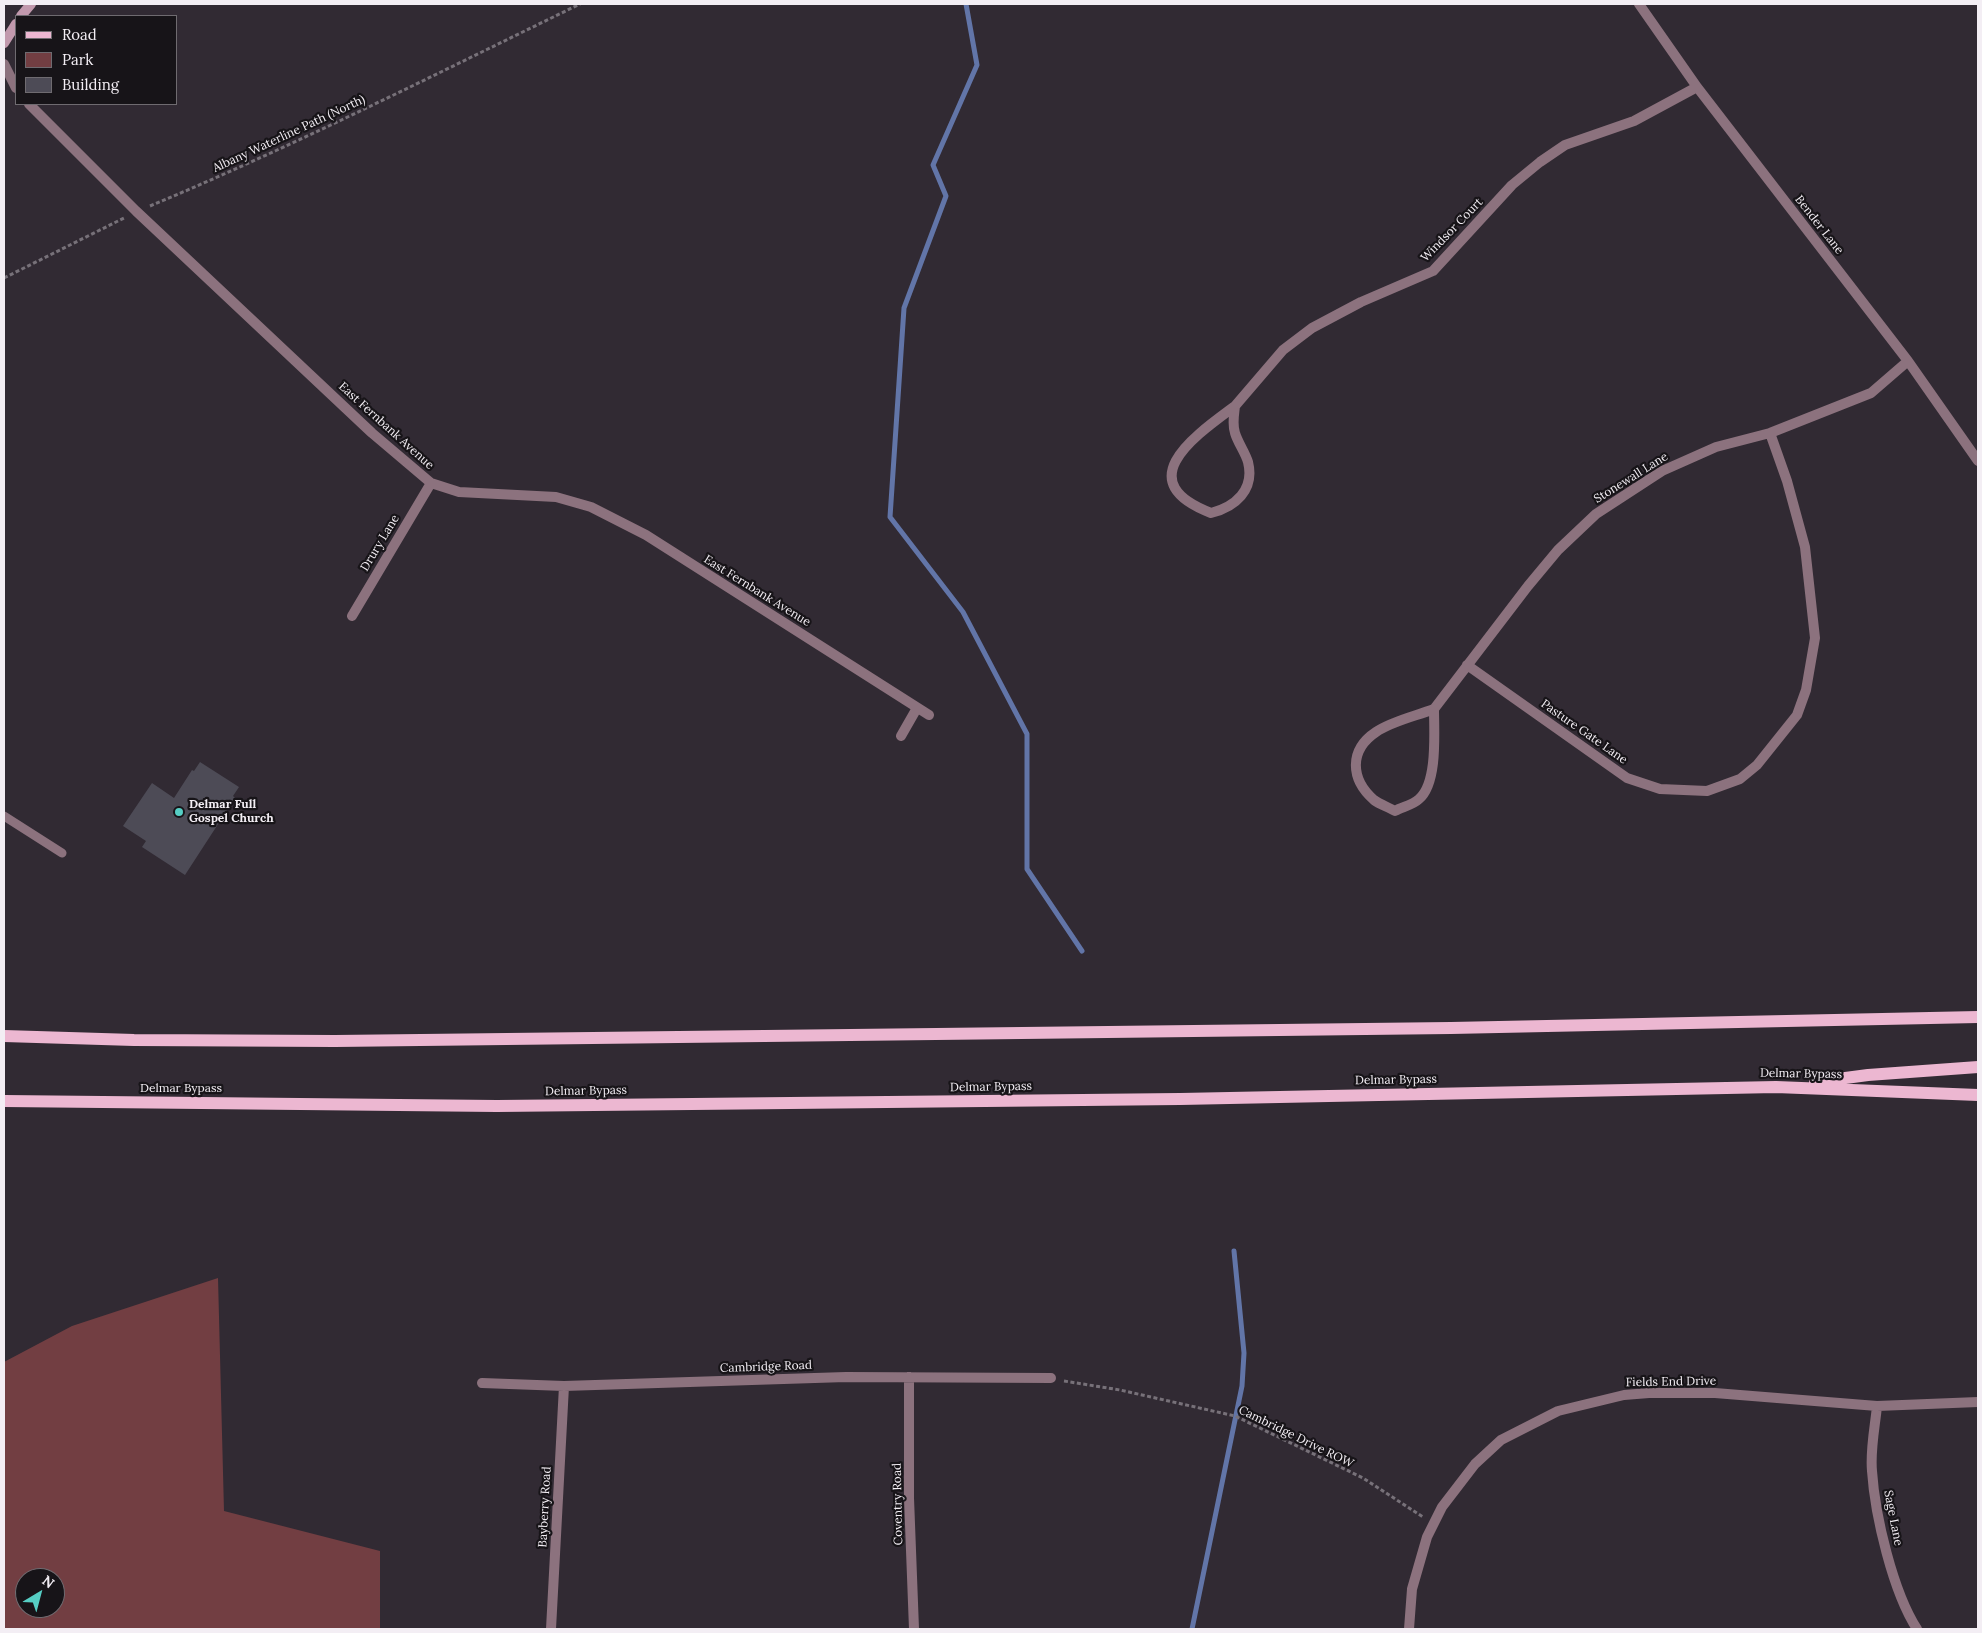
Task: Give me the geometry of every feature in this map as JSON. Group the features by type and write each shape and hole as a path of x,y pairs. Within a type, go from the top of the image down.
{"main road":[{"path":"22,15 31,4"},
{"path":"4,43 15,26"},
{"path":"4,1036 345,1041 1450,1028 1978,1017"},
{"path":"1776,1087 1868,1075 1978,1067"},
{"name":"Delmar Bypass","path":"4,1101 497,1106 1180,1100 1776,1087 1978,1095"}],"street":[{"name":"Bender Lane","path":"1639,4 1697,87 1908,361 1978,461"},
{"path":"4,64 15,86"},
{"name":"Windsor Court","path":"1235,406 1235,433 1247,461 1250,475 1242,495 1227,509 1211,513 1181,497 1174,482 1172,467 1181,450 1190,440 1235,406 1283,350 1312,328 1361,302 1433,271 1512,185 1565,145 1634,121 1697,87"},
{"name":"East Fernbank Avenue","path":"30,105 136,211 372,433 431,483 459,492 556,498 591,507 646,536 930,715"},
{"name":"Stonewall Lane","path":"1434,709 1558,550 1596,514 1662,471 1716,447 1770,433 1871,393 1908,361"},
{"name":"Pasture Gate Lane","path":"1467,665 1627,778 1660,789 1707,791 1740,779 1757,765 1797,715 1806,690 1814,638 1805,547 1787,481 1770,433"},
{"name":"Drury Lane","path":"352,616 431,483"},
{"path":"901,736 917,708"},
{"path":"1434,709 1433,762 1428,788 1419,800 1394,811 1374,800 1361,784 1356,769 1357,752 1363,743 1378,731 1434,709"},
{"name":"Cambridge Road","path":"482,1383 564,1386 846,1377 1051,1378"},
{"name":"Coventry Road","path":"910,1378 909,1498 914,1629"},
{"name":"Bayberry Road","path":"551,1629 564,1386"},
{"name":"Fields End Drive","path":"1409,1629 1412,1589 1428,1537 1460,1483 1475,1464 1500,1440 1558,1411 1624,1395 1649,1393 1715,1393 1877,1406 1978,1402"},
{"name":"Sage Lane","path":"1877,1406 1871,1470 1883,1541 1909,1617 1917,1629"}],"lane":[{"path":"4,816 62,853"}],"path":[{"name":"Albany Waterline Path (North)","path":"4,278 136,211 329,125 580,4"},
{"name":"Cambridge Drive ROW","path":"1051,1378 1120,1390 1235,1416 1363,1478 1434,1524"}],"green space":[{"path":"218,1278 224,1511 380,1551 380,1629 4,1629 4,1362 72,1326"}],"building":[{"name":"Delmar Full Gospel Church","path":"200,762 239,787 233,796 235,798 185,875 142,847 146,841 123,826 152,783 174,798 192,770 194,771"}],"waterway":[{"path":"966,4 977,65 933,165 946,196 904,308 890,517 963,612 1027,734 1027,869 1082,951"},
{"path":"1192,1629 1242,1386 1244,1353 1234,1251"}],"place":[{"name":"Delmar Full Gospel Church","path":"179,812"}]}
